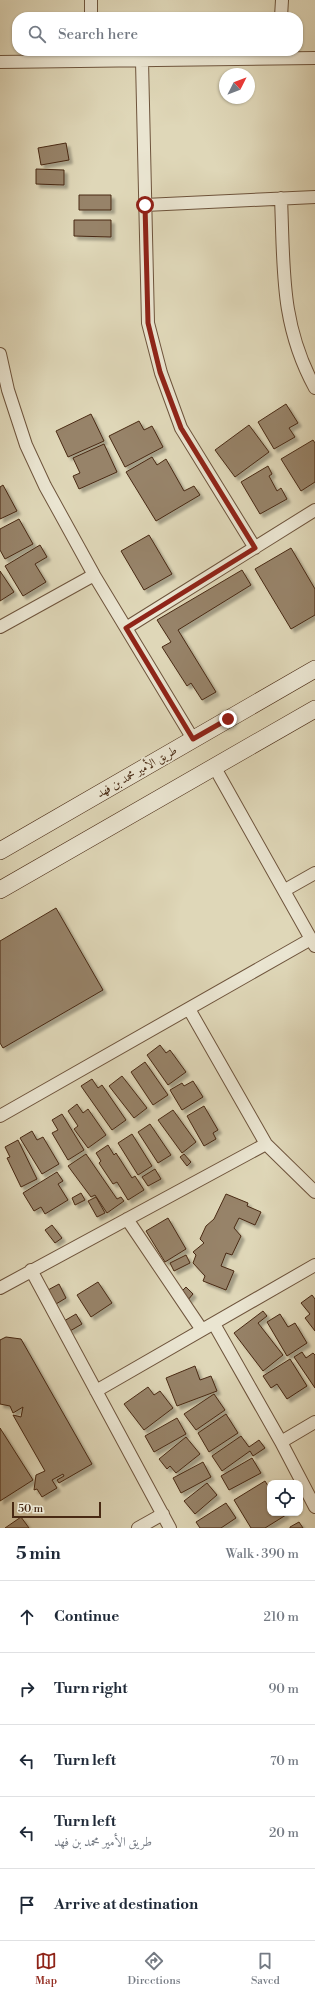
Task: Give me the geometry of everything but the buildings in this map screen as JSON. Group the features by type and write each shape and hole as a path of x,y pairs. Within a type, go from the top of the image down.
{"street":[{"path":"92,0 92,12"},
{"path":"281,12 282,0"},
{"path":"0,62 92,56 142,61 257,56"},
{"path":"292,56 315,58"},
{"path":"142,61 148,323 160,372 181,428 255,548"},
{"path":"145,205 315,197"},
{"path":"281,198 284,292 287,313 298,353 311,371 315,388"},
{"path":"0,354 8,390 26,444 45,486 94,575 193,739"},
{"path":"126,628 315,510"},
{"path":"0,627 94,575"},
{"name":"طريق الأمير محمد بن فهد","path":"0,851 315,669"},
{"path":"0,890 315,709"},
{"path":"0,1116 189,1008 313,943 285,890 214,768"},
{"path":"285,890 315,873"},
{"path":"189,1008 266,1144 315,1192"},
{"path":"0,1288 266,1144"},
{"path":"127,1219 202,1330"},
{"path":"96,1390 315,1265"},
{"path":"31,1270 170,1528"},
{"path":"214,1324 281,1442 315,1507"},
{"path":"281,1442 315,1422"},
{"path":"138,1528 163,1514"}],"route":[{"path":"145,205 148,323 160,372 181,428 255,548 126,628 193,739 228,719"}]}
